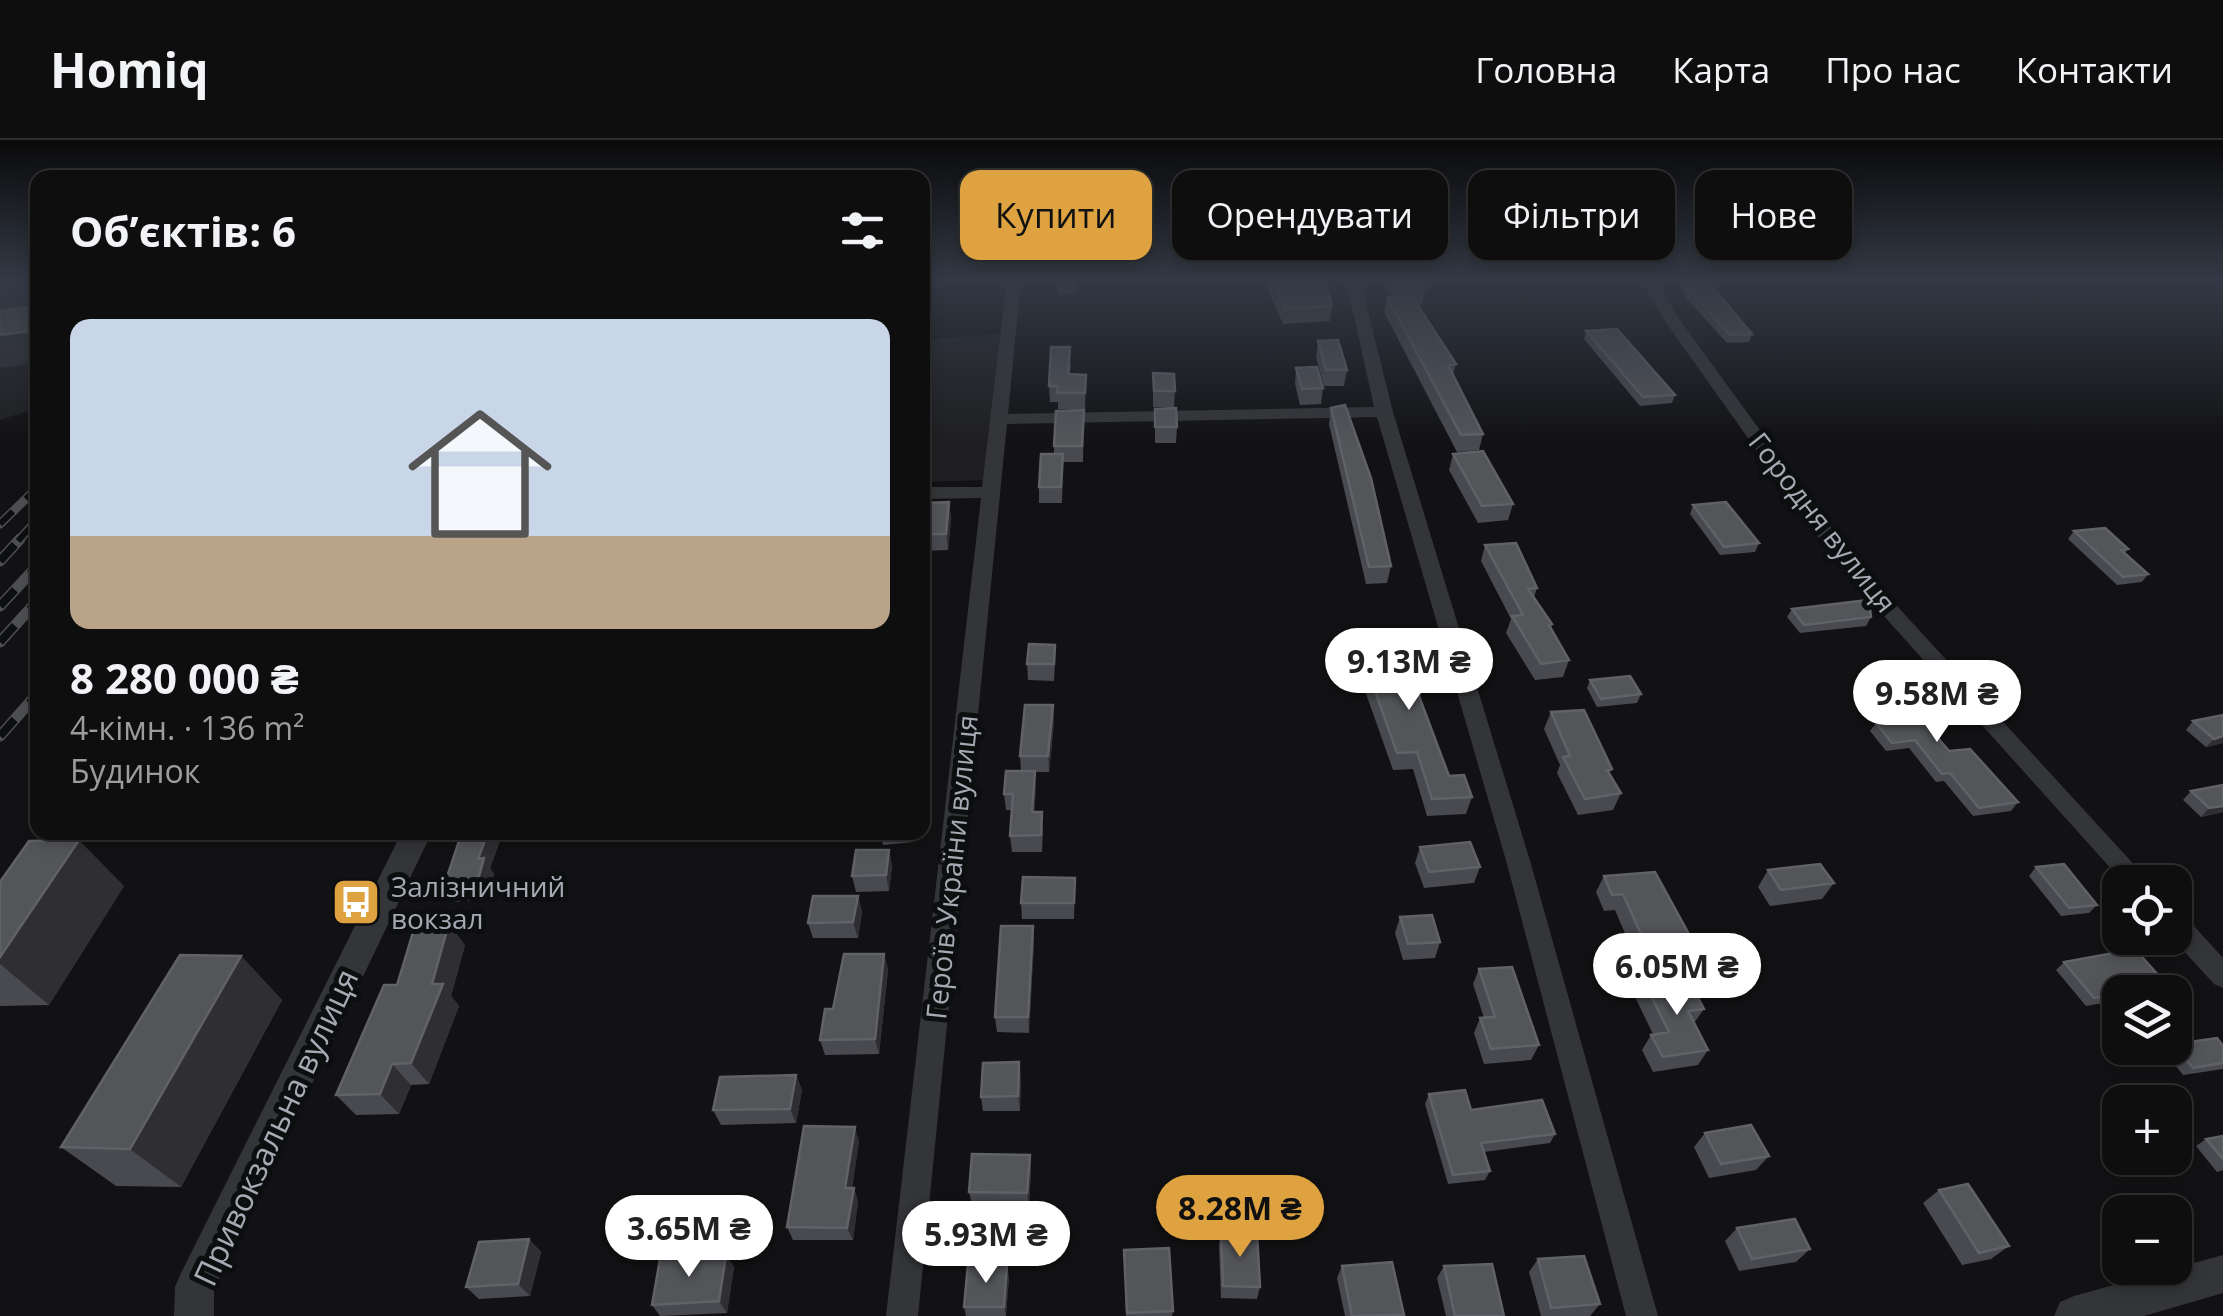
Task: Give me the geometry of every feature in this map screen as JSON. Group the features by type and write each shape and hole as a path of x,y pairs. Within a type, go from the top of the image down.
{"street":[{"name":"Героїв України вулиця","path":"902,1316 1008,334"},
{"path":"1366,334 1384,412 1519,864 1642,1316"},
{"name":"Городня вулиця","path":"1682,334 1846,562 2122,865"},
{"path":"1000,418 1384,412"},
{"path":"930,492 992,492"},
{"name":"Привокзальна вулиця","path":"194,1316 194,1287 413,840"},
{"path":"2192,942 2223,976"},
{"path":"2074,1316 2223,1274"}],"shaded area":[{"path":"0,334 30,334 30,410 0,420"},
{"path":"1005,334 985,480 930,482 930,339"}],"building":[{"path":"1407,334 1436,334 1456,364 1448,365 1483,434 1461,435"},
{"path":"1588,334 1621,334 1675,395 1643,397"},
{"path":"1338,340 1347,370 1326,370 1318,341"},
{"path":"1051,347 1070,347 1068,374 1086,375 1085,393 1057,393 1058,386 1049,386"},
{"path":"1317,367 1323,388 1302,389 1296,368"},
{"path":"1153,373 1174,374 1175,391 1154,391"},
{"path":"1345,405 1371,478 1391,566 1369,567 1331,408"},
{"path":"1176,408 1177,427 1155,427 1155,409"},
{"path":"1084,410 1082,446 1054,446 1056,411"},
{"path":"1483,451 1513,504 1482,506 1453,454"},
{"path":"1041,454 1063,454 1061,487 1039,487"},
{"path":"949,502 946,534 930,534 930,503"},
{"path":"1726,502 1759,543 1724,547 1693,505"},
{"path":"2105,528 2128,549 2121,550 2148,574 2123,577 2074,531"},
{"path":"1516,543 1537,588 1528,589 1552,624 1549,625 1569,660 1541,664 1512,616 1523,615 1485,545"},
{"path":"1869,600 1871,617 1804,625 1792,609"},
{"path":"1402,636 1423,687 1416,688 1449,776 1464,775 1472,797 1432,799 1417,752 1397,753 1368,671 1372,671 1362,638"},
{"path":"1029,644 1055,645 1054,664 1027,664"},
{"path":"1630,676 1641,694 1601,699 1590,680"},
{"path":"1901,677 1917,697 1904,698 1949,751 1970,749 2018,802 1979,808 1950,773 1942,774 1915,740 1892,743 1876,723 1894,720 1864,681"},
{"path":"1025,705 1053,705 1048,756 1020,756"},
{"path":"1584,710 1612,769 1607,770 1621,793 1585,799 1563,757 1570,756 1551,712"},
{"path":"2223,715 2223,736 2214,739 2193,721"},
{"path":"1006,771 1035,771 1032,812 1042,812 1041,835 1010,836 1013,794 1004,794"},
{"path":"2223,785 2223,806 2209,808 2191,791"},
{"path":"79,840 0,957 0,882 29,841"},
{"path":"459,840 485,840 478,859 484,858 477,883 444,886"},
{"path":"1470,842 1480,867 1429,872 1420,847"},
{"path":"856,850 889,850 886,875 852,876"},
{"path":"1820,864 1834,883 1781,890 1768,870"},
{"path":"2064,864 2097,905 2069,908 2036,867"},
{"path":"1655,872 1691,938 1644,941 1623,894 1612,895 1604,876"},
{"path":"1023,877 1075,878 1074,903 1021,903"},
{"path":"813,896 858,896 853,922 808,923"},
{"path":"1432,915 1440,942 1408,944 1400,917"},
{"path":"449,923 432,984 443,984 411,1063 392,1064 380,1094 336,1095 384,985 397,985 415,926"},
{"path":"1001,926 1033,926 1028,1017 995,1017"},
{"path":"844,954 884,954 875,1039 820,1040 825,1009 833,1009"},
{"path":"180,955 241,956 130,1149 61,1147"},
{"path":"2102,955 2140,955 2158,975 2102,975 2102,997 2094,998 2064,962"},
{"path":"1512,967 1539,1045 1491,1049 1480,1018 1495,1017 1479,969"},
{"path":"1688,979 1704,1009 1688,1011 1708,1050 1663,1057 1651,1035 1669,1032 1645,984"},
{"path":"2217,1038 2223,1046 2223,1063 2193,1068 2192,1042"},
{"path":"1019,1062 1018,1096 981,1097 983,1063"},
{"path":"796,1075 790,1109 713,1110 720,1077"},
{"path":"1465,1090 1471,1110 1542,1100 1555,1134 1481,1143 1490,1171 1453,1175 1429,1094"},
{"path":"1751,1125 1769,1156 1721,1164 1705,1133"},
{"path":"804,1126 855,1127 845,1188 854,1188 847,1228 787,1227"},
{"path":"2223,1136 2223,1159 2206,1139"},
{"path":"972,1154 1030,1155 1027,1193 969,1192"},
{"path":"1968,1184 2009,1246 1979,1253 1939,1190"},
{"path":"1795,1219 1810,1249 1752,1259 1737,1228"},
{"path":"1221,1232 1257,1233 1260,1287 1223,1286"},
{"path":"529,1239 518,1284 466,1287 479,1242"},
{"path":"1169,1248 1173,1311 1127,1313 1124,1250"},
{"path":"726,1255 719,1301 652,1305 660,1259"},
{"path":"1584,1256 1600,1304 1551,1308 1538,1259"},
{"path":"1392,1262 1404,1315 1352,1316 1342,1266"},
{"path":"968,1264 1007,1264 1004,1307 964,1307"},
{"path":"1492,1264 1504,1316 1455,1316 1444,1266"}],"railway":[{"path":"0,524 30,495"},
{"path":"18,541 30,528"},
{"path":"0,561 20,539"},
{"path":"0,606 30,574"},
{"path":"0,642 30,609"},
{"path":"0,736 30,702"}],"place":[{"name":"Залізничний вокзал","path":"356,902"}]}
